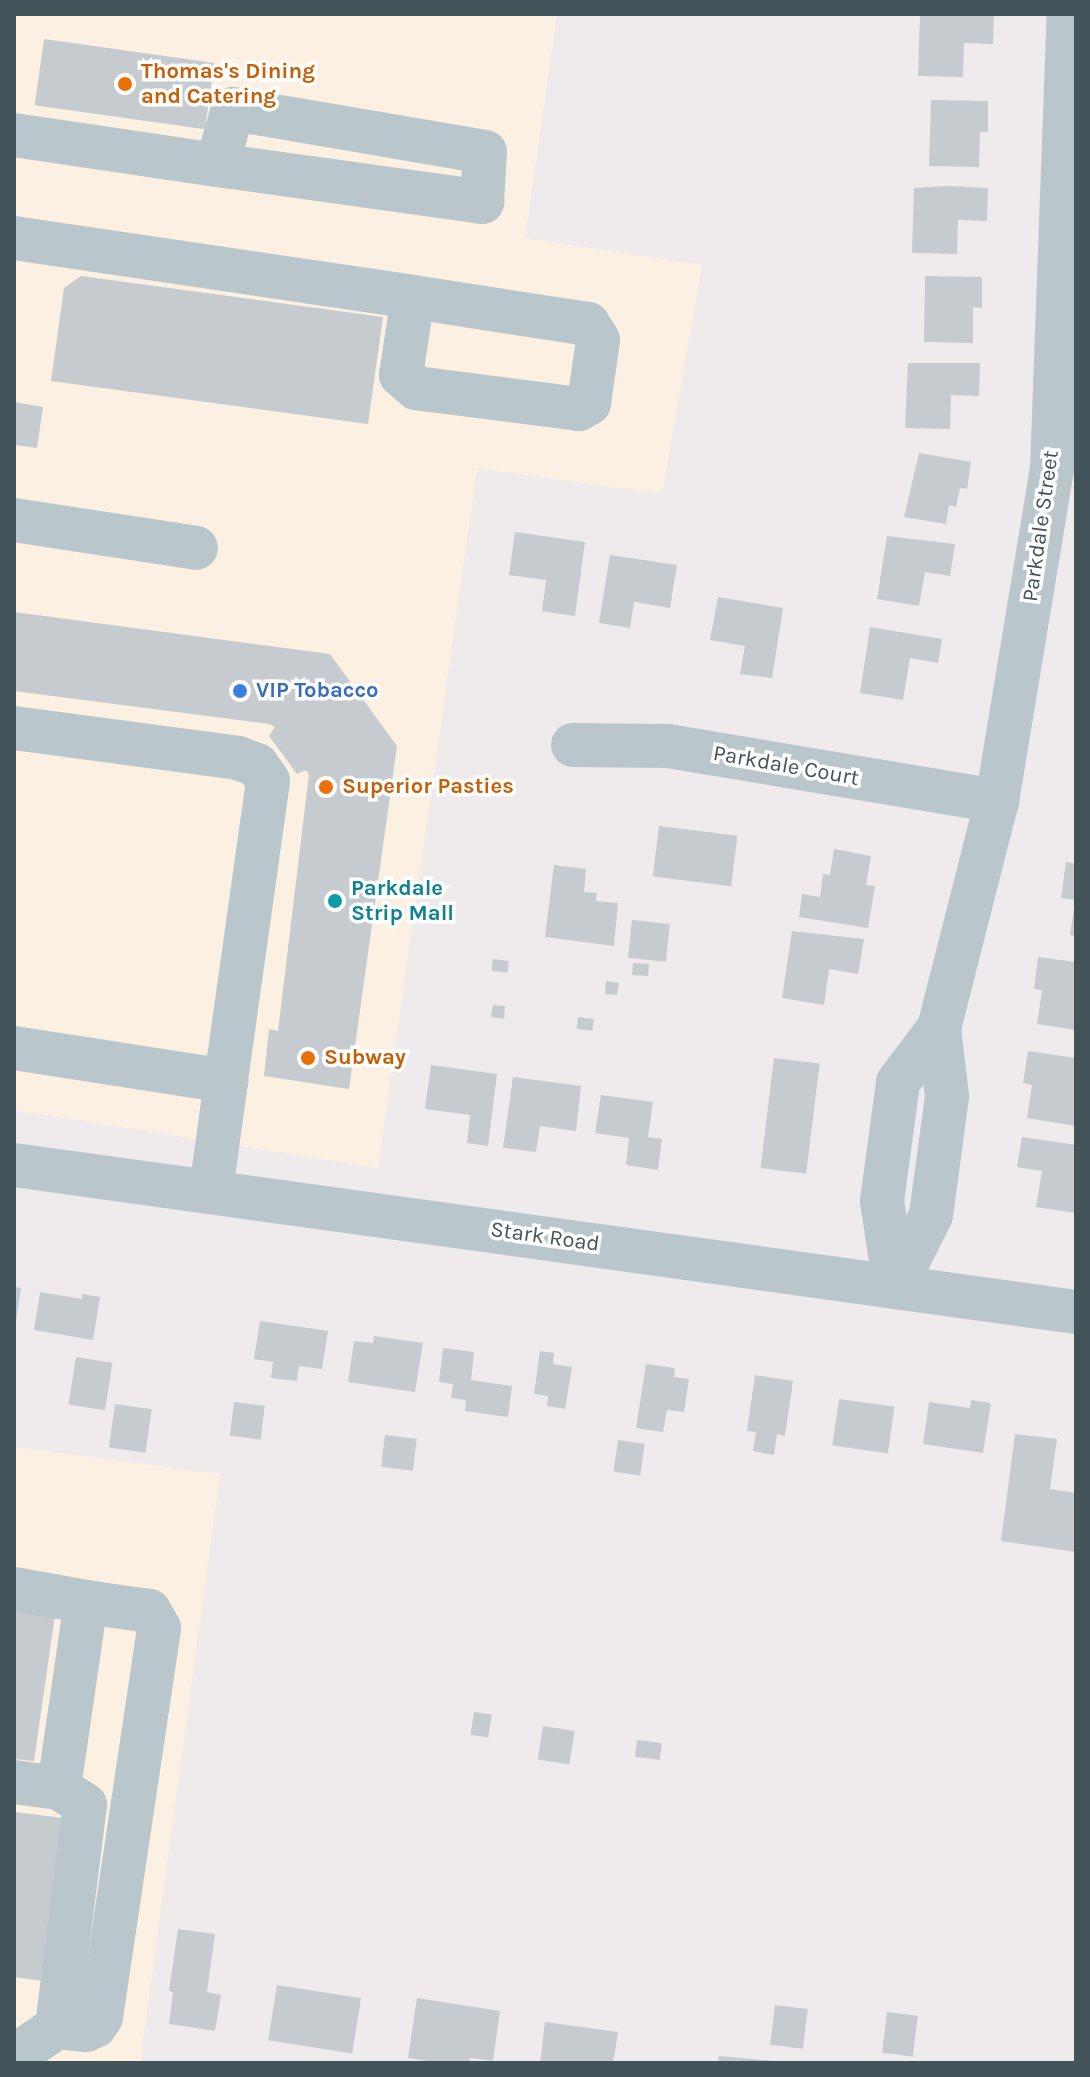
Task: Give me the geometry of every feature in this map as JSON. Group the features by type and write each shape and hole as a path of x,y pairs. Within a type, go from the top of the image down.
{"street":[{"name":"Parkdale Street","path":"895,1287 882,1201 898,1082 939,1028 997,801 1052,469 1069,14"},
{"path":"14,135 217,165 482,202 485,152 233,109 217,165"},
{"path":"14,238 413,297"},
{"path":"1057,366 1076,304"},
{"path":"14,520 196,548"},
{"path":"14,728 238,758 257,765 268,781 211,1191"},
{"name":"Parkdale Court","path":"573,745 668,746 997,801"},
{"path":"14,1048 226,1081"},
{"name":"Stark Road","path":"14,1165 1076,1312"},
{"path":"14,1589 149,1611 159,1628 101,2017 95,2026 86,2030 57,2027 22,2051 19,2063"},
{"path":"57,2027 86,1602"},
{"path":"14,1782 131,1811"}],"shaded area":[{"path":"14,14 557,14 525,238 702,265 662,494 477,468 378,1168 14,1110"},
{"path":"14,1447 220,1474 140,2063 14,2063"}],"building":[{"path":"920,14 994,14 993,44 964,43 963,77 918,76"},
{"name":"Thomas's Dining and Catering","path":"44,39 214,63 205,129 35,105"},
{"path":"931,100 988,101 988,132 980,132 979,167 929,166"},
{"path":"914,188 988,188 987,221 958,220 957,254 912,253"},
{"path":"81,276 383,317 368,424 51,381 64,288"},
{"path":"925,276 982,277 982,308 973,307 973,343 924,342"},
{"path":"908,363 980,363 979,396 951,395 950,429 905,428"},
{"path":"14,402 43,407 37,448 14,445"},
{"path":"919,453 971,462 967,489 960,488 956,507 949,505 946,524 904,517"},
{"path":"515,532 585,542 575,616 542,611 546,580 509,575"},
{"path":"887,536 955,544 950,576 925,572 919,606 877,599"},
{"path":"610,555 677,565 670,608 634,602 630,628 599,623"},
{"path":"718,597 783,608 772,678 740,674 745,646 710,640"},
{"name":"Parkdale Strip Mall","path":"14,612 330,654 397,746 349,1089 264,1076 269,1029 278,1031 309,774 306,770 297,774 269,736 275,727 269,724 14,691"},
{"path":"870,627 942,639 938,663 910,658 903,700 860,693"},
{"path":"659,826 737,836 731,886 653,877"},
{"path":"834,849 871,856 866,885 875,886 868,928 799,917 802,894 820,897 823,874 830,875"},
{"path":"1066,862 1076,864 1076,900 1061,898"},
{"path":"554,865 586,869 584,892 597,893 596,901 618,903 614,946 545,937"},
{"path":"1076,909 1076,936 1070,935"},
{"path":"632,920 670,924 666,962 628,958"},
{"path":"792,931 864,939 858,974 829,969 824,1005 782,998"},
{"path":"1038,957 1076,962 1076,1030 1037,1024 1042,990 1034,989"},
{"path":"493,959 509,961 507,973 492,971"},
{"path":"633,963 649,964 648,976 632,975"},
{"path":"606,981 619,983 617,995 605,994"},
{"path":"493,1005 505,1006 504,1019 491,1017"},
{"path":"578,1017 594,1019 592,1031 577,1029"},
{"path":"1028,1051 1076,1058 1076,1126 1027,1118 1032,1085 1023,1083"},
{"path":"774,1058 820,1064 806,1174 760,1168"},
{"path":"431,1065 497,1074 488,1146 467,1143 470,1115 425,1109"},
{"path":"513,1077 581,1086 576,1131 540,1126 536,1152 503,1148"},
{"path":"601,1095 653,1102 648,1137 662,1139 658,1170 626,1165 629,1138 595,1133"},
{"path":"1022,1137 1076,1145 1076,1213 1036,1207 1042,1171 1017,1167"},
{"path":"14,1287 21,1288 16,1321 14,1320"},
{"path":"40,1292 82,1299 82,1294 100,1297 93,1340 34,1330"},
{"path":"260,1321 328,1331 322,1369 299,1366 297,1381 271,1378 273,1362 254,1359"},
{"path":"374,1336 423,1343 415,1392 348,1382 354,1341 373,1343"},
{"path":"443,1348 474,1352 471,1380 512,1386 508,1417 465,1411 466,1400 451,1398 453,1384 439,1382"},
{"path":"540,1351 554,1353 553,1364 572,1367 565,1409 547,1406 548,1396 534,1394"},
{"path":"76,1357 113,1363 105,1410 68,1404"},
{"path":"646,1364 675,1368 674,1377 689,1379 684,1412 667,1410 663,1432 636,1428"},
{"path":"755,1375 793,1381 785,1436 777,1434 774,1455 753,1451 756,1432 747,1431"},
{"path":"839,1399 894,1407 888,1453 832,1446"},
{"path":"971,1400 991,1403 983,1453 923,1444 929,1402 970,1408"},
{"path":"234,1402 265,1406 261,1440 230,1436"},
{"path":"115,1404 152,1409 146,1453 109,1448"},
{"path":"1015,1434 1057,1439 1050,1489 1076,1493 1076,1552 1001,1541"},
{"path":"385,1435 417,1439 413,1471 381,1467"},
{"path":"618,1440 645,1444 640,1475 614,1472"},
{"path":"14,1609 55,1615 34,1761 14,1759"},
{"path":"474,1712 492,1715 488,1738 470,1735"},
{"path":"543,1726 575,1731 569,1765 538,1760"},
{"path":"637,1740 662,1743 660,1760 635,1757"},
{"path":"14,1812 64,1818 42,1981 14,1977"},
{"path":"178,1929 215,1934 207,1992 221,1995 215,2031 169,2024 173,1992 169,1991"},
{"path":"277,1985 361,1998 352,2054 268,2040"},
{"path":"417,1998 500,2011 493,2061 470,2058 469,2063 439,2063 408,2058"},
{"path":"775,2005 808,2009 803,2049 770,2045"},
{"path":"887,2012 918,2016 913,2056 882,2053"},
{"path":"545,2022 618,2032 613,2063 540,2063"},
{"path":"719,2056 776,2061 718,2063"}],"place":[{"name":"Thomas's Dining and Catering","path":"125,84"},
{"name":"VIP Tobacco","path":"240,691"},
{"name":"Superior Pasties","path":"326,787"},
{"name":"Parkdale Strip Mall","path":"335,901"},
{"name":"Subway","path":"308,1058"}]}
